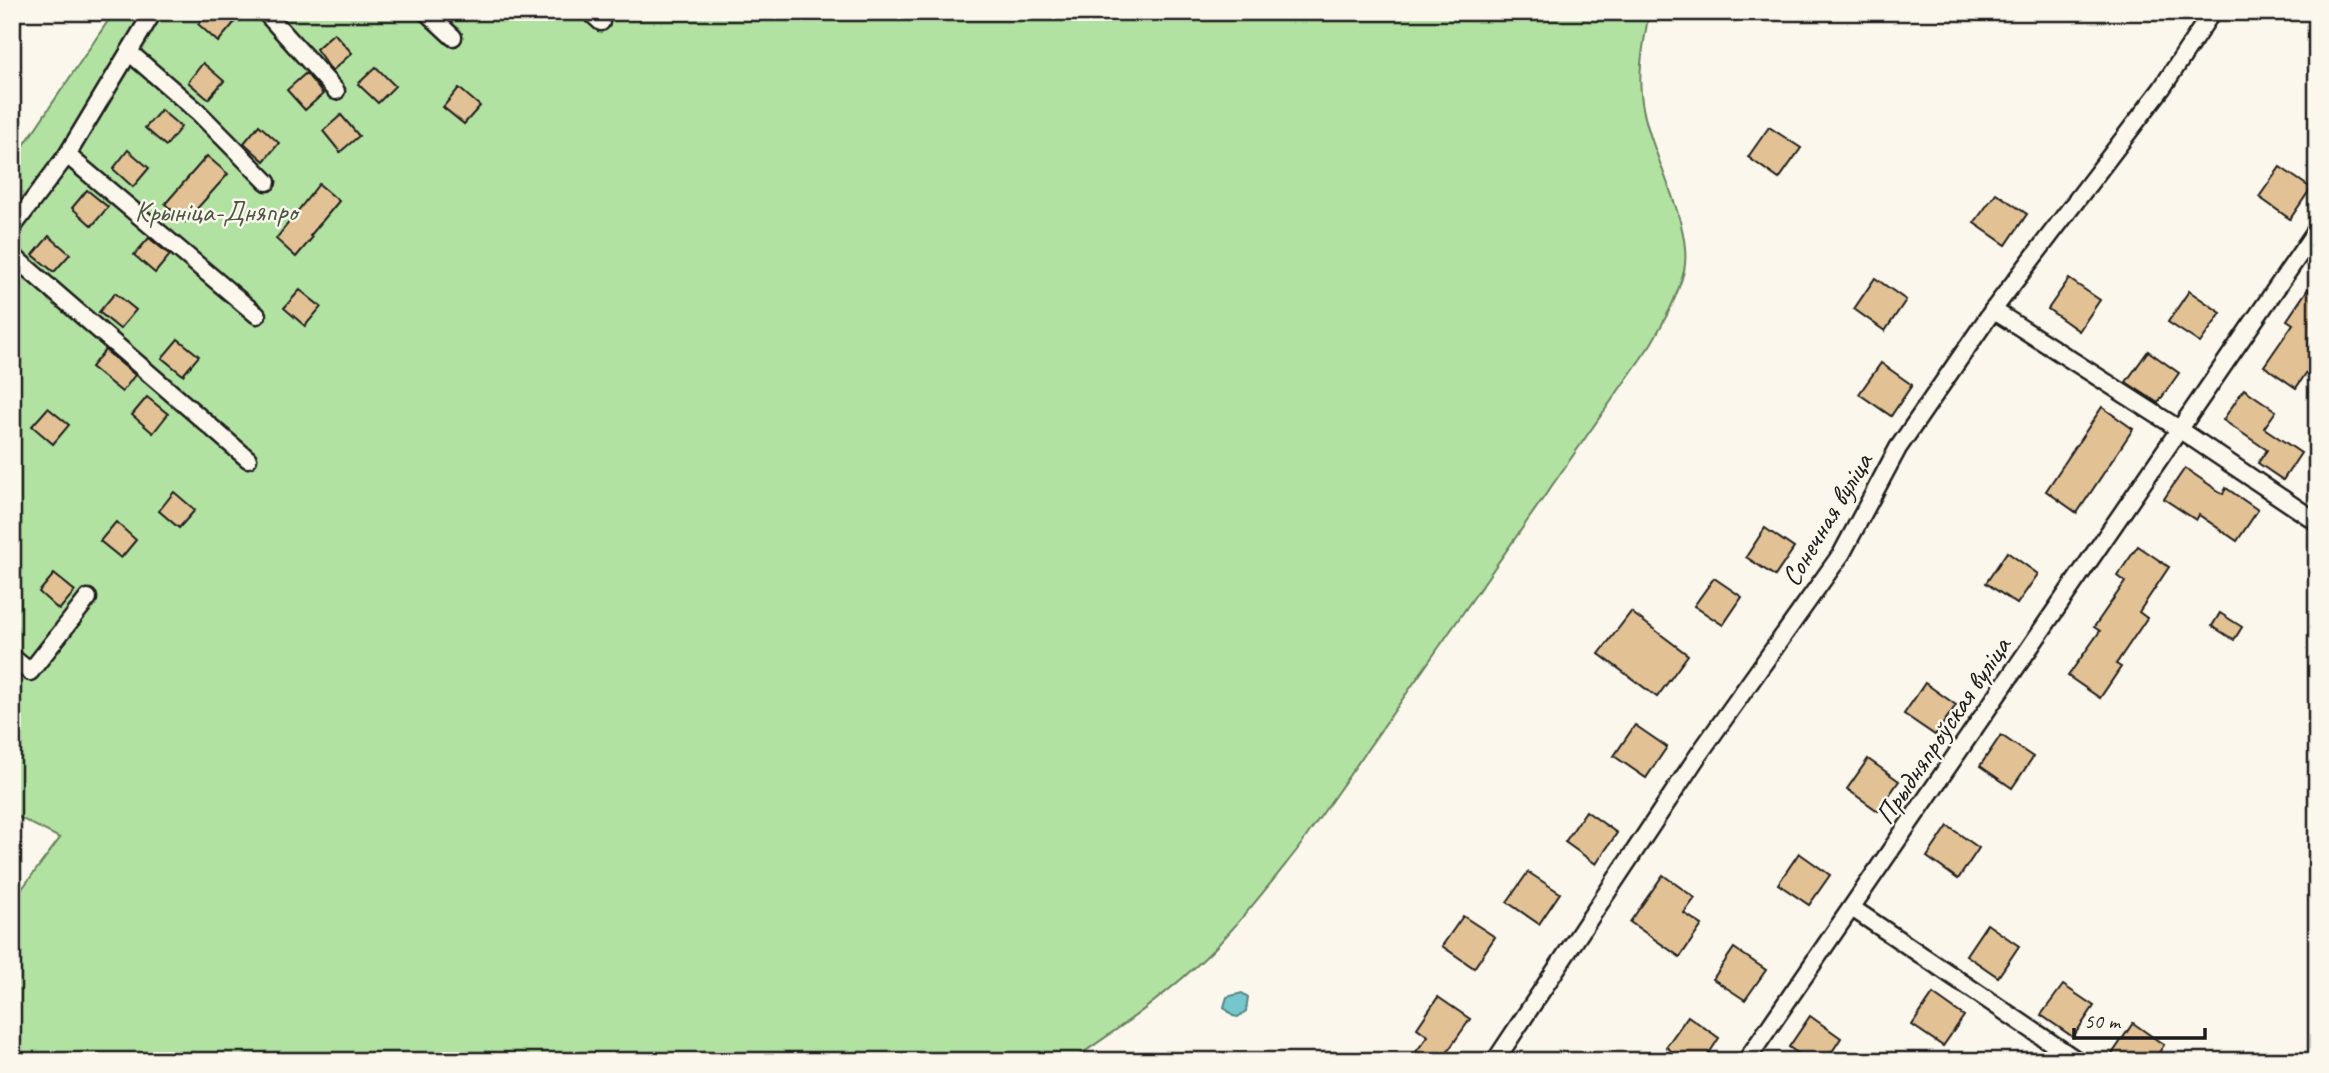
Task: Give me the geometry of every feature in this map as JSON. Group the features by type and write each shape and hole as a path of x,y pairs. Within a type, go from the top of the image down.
{"street":[{"path":"12,228 67,155 153,12"},
{"path":"265,12 336,92"},
{"path":"426,12 453,37"},
{"name":"Сонечная вуліца","path":"1494,1061 1699,754 1842,553 1898,448 1993,310 2162,88 2212,12"},
{"path":"128,52 198,112 267,182"},
{"path":"67,155 257,315"},
{"name":"Прыдняпроўская вуліца","path":"1746,1061 2317,229"},
{"path":"12,254 247,459"},
{"path":"1993,310 2179,429 2317,522"},
{"path":"12,657 30,672 88,598"},
{"path":"1852,908 2078,1061"}],"green space":[{"name":"Крыніца-Дняпро","path":"114,12 1649,12 1641,68 1642,102 1646,122 1683,232 1684,271 1670,309 1651,344 1297,850 1257,901 1198,965 1145,1008 1071,1061 12,1061 12,902 60,838 12,814 12,163"}],"water":[{"path":"1242,993 1248,997 1246,1011 1238,1017 1233,1016 1224,1007 1227,997"}],"building":[{"path":"208,12 222,12 234,23 218,42 198,24"},
{"path":"334,33 352,53 332,71 316,49"},
{"path":"203,63 224,81 208,99 188,82"},
{"path":"376,67 395,86 378,103 358,84"},
{"path":"306,73 323,94 305,110 287,90"},
{"path":"459,88 480,106 464,124 443,107"},
{"path":"161,110 181,127 166,146 145,128"},
{"path":"341,115 359,136 340,152 323,131"},
{"path":"259,125 279,143 264,161 244,143"},
{"path":"1769,127 1801,148 1779,179 1748,157"},
{"path":"128,150 149,168 133,187 113,169"},
{"path":"207,156 228,174 185,222 165,204"},
{"path":"2280,167 2311,188 2290,219 2259,197"},
{"path":"319,184 339,201 296,257 276,239"},
{"path":"87,190 108,207 92,226 72,208"},
{"path":"1996,193 2027,214 2006,245 1974,223"},
{"path":"49,236 70,254 54,272 33,255"},
{"path":"149,238 170,255 155,273 134,255"},
{"path":"1875,278 1906,300 1885,331 1854,309"},
{"path":"2069,279 2100,300 2079,331 2048,309"},
{"path":"2308,289 2317,295 2317,357 2296,388 2264,366 2293,324 2287,320"},
{"path":"300,290 321,307 305,326 284,308"},
{"path":"2189,291 2221,313 2200,343 2168,322"},
{"path":"115,293 136,310 120,329 99,312"},
{"path":"178,339 199,356 183,375 162,358"},
{"path":"105,350 135,375 122,392 91,367"},
{"path":"2148,351 2179,373 2158,403 2126,382"},
{"path":"1881,363 1912,385 1891,416 1859,394"},
{"path":"2244,389 2276,411 2264,428 2301,453 2283,480 2258,463 2267,450 2223,420"},
{"path":"147,397 168,414 153,433 132,415"},
{"path":"2102,407 2133,429 2077,513 2046,491"},
{"path":"48,408 69,425 53,444 32,426"},
{"path":"2185,468 2223,494 2226,488 2258,510 2237,541 2199,515 2196,520 2164,499"},
{"path":"174,492 195,510 179,528 159,511"},
{"path":"116,522 136,540 121,558 100,541"},
{"path":"1765,528 1794,548 1775,576 1746,557"},
{"path":"2138,546 2169,567 2139,612 2147,618 2116,664 2121,667 2100,698 2068,676 2100,631 2094,627 2125,582 2117,576"},
{"path":"2007,552 2038,574 2017,604 1986,583"},
{"path":"54,574 75,591 59,610 39,592"},
{"path":"1714,578 1742,597 1723,625 1694,606"},
{"path":"1631,612 1688,655 1657,697 1599,654"},
{"path":"2220,613 2242,627 2234,640 2212,626"},
{"path":"1925,683 1956,705 1935,735 1904,714"},
{"path":"1635,725 1667,747 1646,778 1614,756"},
{"path":"2001,735 2033,757 2012,788 1980,766"},
{"path":"1868,759 1899,781 1878,811 1847,789"},
{"path":"1586,811 1617,833 1596,864 1565,842"},
{"path":"1948,826 1979,848 1958,879 1927,857"},
{"path":"1799,853 1830,875 1809,905 1778,884"},
{"path":"1528,872 1560,893 1539,924 1507,902"},
{"path":"1663,875 1695,898 1684,913 1702,925 1680,957 1630,922"},
{"path":"1463,916 1495,937 1474,968 1442,946"},
{"path":"1987,924 2019,946 1998,977 1966,955"},
{"path":"1734,948 1766,970 1745,1000 1713,979"},
{"path":"2063,985 2094,1006 2073,1037 2041,1015"},
{"path":"1933,994 1964,1016 1943,1046 1912,1025"},
{"path":"1438,997 1470,1019 1441,1061 1409,1061 1428,1036 1417,1028"},
{"path":"1688,1016 1719,1038 1704,1061 1686,1061 1666,1047"},
{"path":"1810,1016 1841,1038 1826,1061 1809,1061 1789,1047"},
{"path":"2133,1023 2164,1045 2153,1061 2122,1061 2112,1054"}]}
